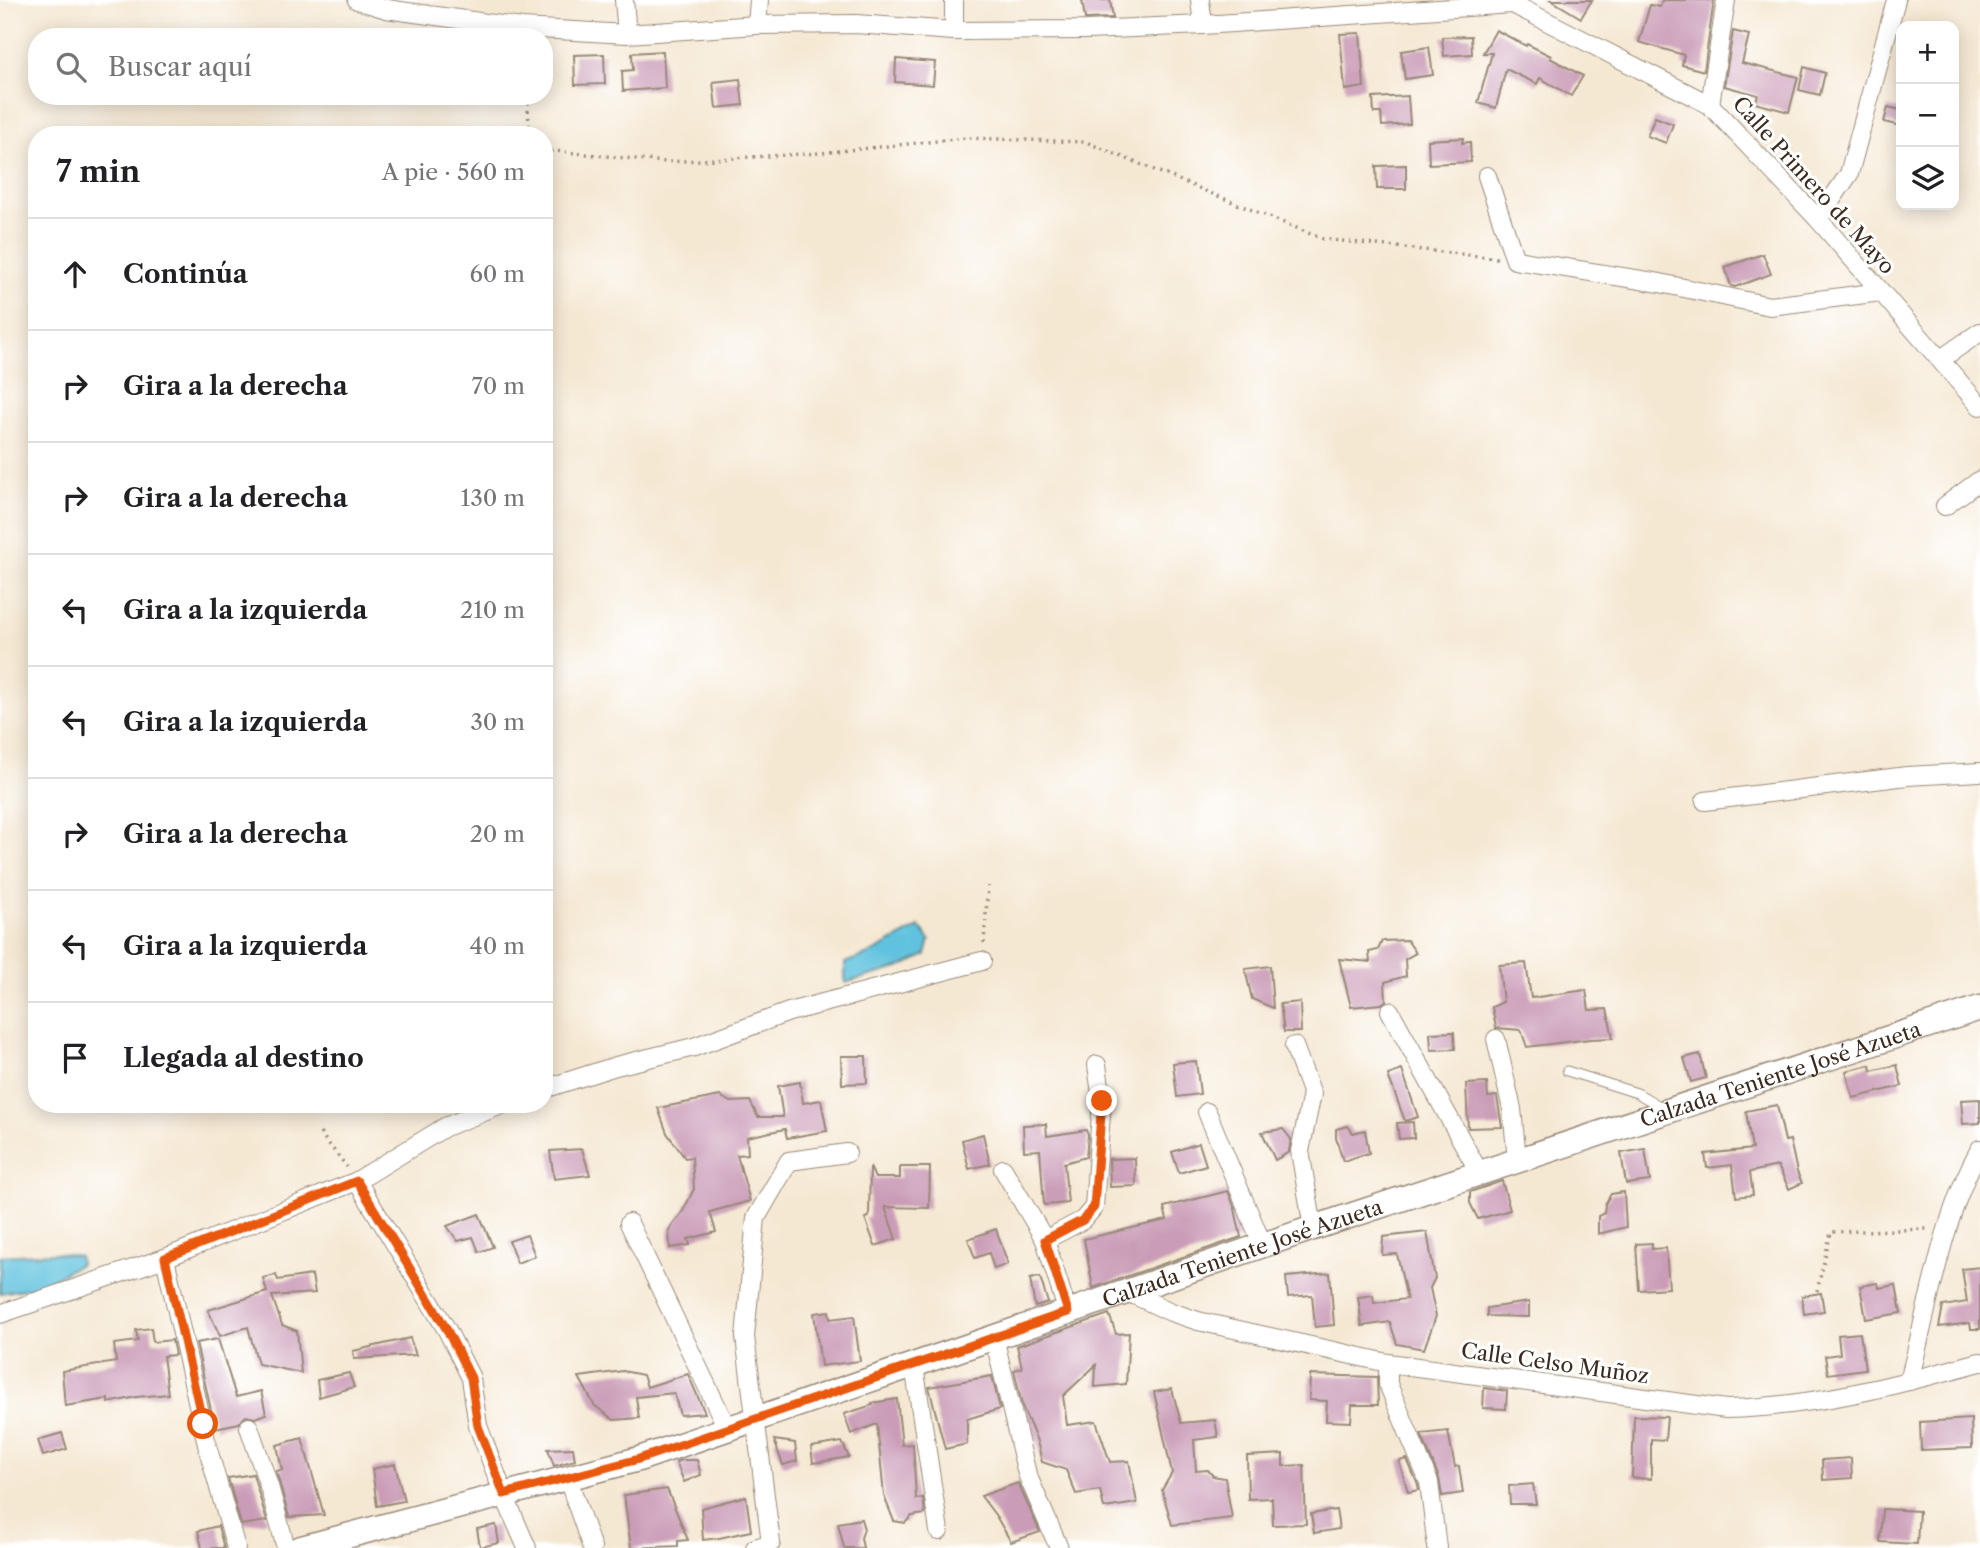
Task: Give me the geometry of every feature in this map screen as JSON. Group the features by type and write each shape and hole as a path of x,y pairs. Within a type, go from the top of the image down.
{"main road":[{"name":"Calzada Teniente José Azueta","path":"301,1548 568,1479 728,1430 1479,1172 1980,1008"}],"street":[{"path":"357,0 386,9 522,28"},
{"path":"624,0 627,34"},
{"path":"757,25 760,0"},
{"path":"954,0 954,30"},
{"path":"1200,0 1203,25"},
{"path":"1710,105 1727,0"},
{"path":"1818,219 1849,174 1896,0"},
{"path":"553,30 627,34 757,25 856,24 954,30 1087,30 1203,25 1508,2"},
{"name":"Calle Primero de Mayo","path":"1508,2 1710,105 1818,219 1980,406"},
{"path":"1488,176 1515,260 1660,284 1770,306 1881,292"},
{"path":"1941,359 1980,332"},
{"path":"1945,506 1980,480"},
{"path":"1705,800 1907,776 1980,772"},
{"path":"553,1086 605,1069 694,1046 789,1012 982,961"},
{"path":"1390,1011 1479,1172"},
{"path":"1496,1039 1512,1109 1517,1160"},
{"path":"1294,1046 1312,1094 1300,1151 1314,1228"},
{"path":"1045,1240 1083,1220 1094,1207 1102,1101 1097,1065"},
{"path":"1208,1112 1263,1246"},
{"path":"0,1314 165,1258 357,1181 445,1127 481,1113"},
{"path":"1909,1381 1957,1197 1980,1149"},
{"path":"755,1548 771,1543 746,1337 757,1218 789,1161 846,1153"},
{"path":"1003,1169 1045,1240 1068,1312"},
{"path":"357,1181 447,1330 471,1378 478,1426 527,1548"},
{"path":"629,1223 728,1430"},
{"path":"165,1258 208,1449 236,1548"},
{"name":"Calle Celso Muñoz","path":"1128,1292 1198,1321 1388,1363 1726,1409 1767,1408 1809,1402 1909,1381 1980,1362"},
{"path":"993,1337 1027,1474 1059,1548"},
{"path":"1388,1363 1388,1384 1429,1482 1437,1548"},
{"path":"914,1365 939,1531"},
{"path":"249,1427 286,1548"},
{"path":"568,1479 592,1548"}],"lane":[{"path":"1567,1071 1637,1093 1668,1111"}],"path":[{"path":"528,105 529,126"},
{"path":"553,151 666,162 820,153 966,138 1086,142 1323,239 1515,260"},
{"path":"982,961 988,886"},
{"path":"320,1133 357,1181"},
{"path":"1817,1291 1831,1232 1948,1229"}],"water":[{"path":"919,927 930,940 926,955 899,968 845,983 845,963 869,954"},
{"path":"55,1253 79,1256 80,1264 38,1287 0,1293 0,1256"}],"building":[{"path":"1082,0 1110,0 1113,18 1085,19"},
{"path":"1551,0 1592,0 1581,18"},
{"path":"1662,0 1714,0 1704,71 1682,65 1684,55 1639,42 1650,5 1660,7"},
{"path":"1496,30 1551,56 1550,58 1583,76 1571,96 1540,78 1537,84 1506,69 1496,108 1478,103 1492,53 1483,53"},
{"path":"1733,31 1749,35 1742,63 1798,77 1789,112 1755,103 1758,95 1724,86"},
{"path":"1360,33 1364,87 1345,90 1340,34"},
{"path":"1471,36 1472,54 1444,56 1442,37"},
{"path":"1429,47 1433,75 1405,79 1401,51"},
{"path":"663,51 665,88 623,91 622,71 633,70 632,53"},
{"path":"604,54 605,84 575,85 574,55"},
{"path":"896,59 935,62 933,85 895,82"},
{"path":"1804,67 1825,73 1820,95 1799,90"},
{"path":"740,79 743,105 716,108 713,82"},
{"path":"1408,96 1410,124 1382,126 1381,113 1374,113 1373,98"},
{"path":"1888,107 1896,109 1896,125 1884,122"},
{"path":"1655,117 1673,124 1666,143 1647,136"},
{"path":"1463,138 1462,143 1470,142 1471,162 1429,164 1428,140"},
{"path":"1406,165 1406,189 1377,189 1376,166"},
{"path":"1763,254 1771,274 1735,287 1731,286 1725,267"},
{"path":"1407,940 1416,953 1405,959 1406,976 1385,982 1386,1001 1381,1004 1351,1007 1339,959 1370,962 1369,952 1378,950 1382,941"},
{"path":"1526,963 1531,998 1586,990 1589,1010 1607,1009 1613,1038 1527,1047 1521,1030 1496,1028 1492,1007 1503,1002 1499,965"},
{"path":"1270,966 1273,1008 1252,999 1245,969"},
{"path":"1300,1002 1301,1032 1284,1032 1280,1004"},
{"path":"1454,1032 1455,1049 1431,1050 1430,1033"},
{"path":"1700,1054 1706,1078 1691,1082 1684,1058"},
{"path":"841,1056 866,1056 867,1083 842,1084"},
{"path":"1196,1061 1200,1094 1177,1097 1173,1063"},
{"path":"1870,1065 1871,1071 1897,1065 1902,1086 1853,1098 1846,1071"},
{"path":"1402,1070 1418,1117 1405,1121 1388,1075"},
{"path":"800,1082 803,1103 821,1100 827,1131 787,1138 785,1129 747,1137 748,1154 737,1155 750,1201 710,1212 716,1232 688,1239 690,1245 670,1248 669,1230 694,1189 692,1157 685,1158 667,1133 658,1108 720,1096 730,1102 750,1101 758,1117 783,1117 778,1086"},
{"path":"1487,1083 1488,1097 1497,1096 1502,1127 1468,1128 1466,1084"},
{"path":"1980,1099 1980,1123 1963,1124 1961,1100"},
{"path":"1777,1105 1785,1141 1790,1140 1802,1183 1789,1189 1778,1166 1750,1172 1753,1195 1736,1197 1732,1165 1707,1168 1705,1154 1752,1149 1746,1111"},
{"path":"1413,1122 1414,1138 1399,1139 1397,1123"},
{"path":"1046,1124 1047,1136 1086,1130 1088,1135 1086,1157 1064,1163 1068,1203 1044,1205 1040,1150 1024,1151 1023,1125"},
{"path":"1348,1126 1353,1133 1365,1130 1369,1153 1343,1161 1336,1129"},
{"path":"1283,1129 1291,1139 1289,1152 1275,1160 1262,1132"},
{"path":"983,1134 990,1164 969,1169 962,1140"},
{"path":"1199,1143 1206,1165 1179,1173 1172,1152"},
{"path":"582,1149 590,1175 554,1179 550,1151"},
{"path":"1645,1149 1650,1181 1626,1184 1621,1153"},
{"path":"1135,1158 1136,1186 1110,1187 1109,1159"},
{"path":"870,1167 875,1178 900,1178 900,1167 930,1167 929,1208 885,1207 896,1239 875,1246 865,1218 869,1217"},
{"path":"1502,1181 1510,1210 1478,1219 1470,1203 1470,1192"},
{"path":"1228,1191 1241,1237 1093,1288 1084,1239 1167,1220 1164,1207"},
{"path":"1624,1192 1626,1227 1598,1234 1598,1216 1604,1213 1605,1204 1611,1194"},
{"path":"479,1214 493,1247 479,1252 473,1237 458,1241 447,1226"},
{"path":"996,1229 1008,1264 994,1269 989,1253 975,1258 968,1239"},
{"path":"1427,1232 1435,1278 1430,1288 1436,1316 1424,1349 1397,1344 1390,1322 1362,1326 1358,1297 1373,1295 1374,1303 1407,1299 1397,1254 1382,1255 1383,1237"},
{"path":"527,1235 535,1256 517,1263 509,1241"},
{"path":"1652,1243 1652,1249 1666,1248 1669,1288 1639,1290 1636,1244"},
{"path":"1980,1267 1980,1329 1971,1329 1970,1323 1939,1327 1943,1306 1967,1302 1962,1269"},
{"path":"1330,1273 1334,1325 1315,1327 1312,1295 1288,1297 1286,1277"},
{"path":"276,1275 278,1280 312,1275 315,1293 272,1296 282,1325 297,1331 301,1373 258,1364 248,1327 220,1336 208,1310 267,1292 263,1278"},
{"path":"1040,1277 1048,1303 1035,1307 1030,1279"},
{"path":"1878,1283 1879,1288 1896,1285 1901,1313 1866,1319 1860,1286"},
{"path":"1821,1293 1824,1311 1804,1314 1802,1296"},
{"path":"1529,1302 1529,1317 1487,1316 1487,1308"},
{"path":"829,1311 830,1319 854,1316 860,1361 821,1366 814,1313"},
{"path":"1109,1314 1116,1334 1129,1333 1126,1384 1095,1387 1096,1365 1063,1396 1067,1425 1096,1421 1110,1462 1129,1461 1137,1503 1104,1508 1100,1490 1076,1494 1066,1470 1042,1462 1037,1441 1023,1409 1014,1370 1022,1368 1017,1346"},
{"path":"151,1328 153,1342 172,1340 175,1355 163,1356 168,1394 65,1406 62,1371 116,1362 114,1344 138,1341 136,1330"},
{"path":"1860,1333 1865,1369 1828,1374 1825,1356 1840,1354 1838,1335"},
{"path":"410,1338 416,1355 354,1359 353,1351"},
{"path":"218,1339 236,1397 261,1391 266,1414 255,1418 246,1416 239,1423 215,1428 196,1343"},
{"path":"623,1371 643,1375 647,1387 688,1374 705,1413 680,1415 674,1393 636,1397 639,1418 614,1420 594,1405 579,1377"},
{"path":"349,1373 354,1387 319,1397 317,1380"},
{"path":"1310,1375 1377,1377 1378,1405 1352,1405 1351,1422 1326,1421 1327,1401 1309,1400"},
{"path":"992,1376 1000,1409 967,1419 967,1444 945,1449 929,1387"},
{"path":"1484,1388 1507,1391 1506,1409 1483,1408"},
{"path":"1172,1389 1181,1423 1215,1420 1218,1437 1194,1440 1196,1471 1208,1470 1213,1476 1225,1478 1232,1518 1172,1525 1162,1490 1172,1473 1154,1392"},
{"path":"897,1399 902,1445 913,1444 916,1499 923,1498 925,1514 912,1516 905,1523 894,1521 884,1496 877,1424 851,1434 844,1414 873,1405 872,1403"},
{"path":"1634,1416 1667,1417 1665,1440 1651,1439 1651,1479 1632,1478"},
{"path":"1971,1419 1972,1448 1921,1450 1920,1422"},
{"path":"1448,1431 1455,1467 1459,1466 1463,1493 1442,1496 1439,1478 1421,1434"},
{"path":"62,1433 67,1449 43,1456 38,1440"},
{"path":"302,1438 324,1515 289,1517 276,1471 282,1470 277,1445"},
{"path":"774,1440 795,1443 797,1461 783,1465"},
{"path":"842,1442 849,1457 813,1463 811,1447"},
{"path":"573,1448 575,1460 554,1466 548,1449"},
{"path":"1283,1454 1283,1466 1304,1465 1306,1524 1273,1525 1272,1498 1248,1499 1247,1456"},
{"path":"1851,1458 1852,1478 1823,1480 1822,1460"},
{"path":"1407,1459 1419,1490 1408,1492 1399,1461"},
{"path":"697,1460 701,1475 684,1482 676,1462"},
{"path":"395,1464 404,1501 377,1506 372,1469"},
{"path":"253,1474 267,1521 241,1525 228,1478"},
{"path":"1018,1483 1040,1532 1011,1542 981,1496"},
{"path":"1533,1484 1536,1504 1510,1504 1509,1486"},
{"path":"667,1489 688,1540 678,1541 678,1546 631,1548 624,1495"},
{"path":"746,1496 751,1531 703,1540 701,1508"},
{"path":"1882,1509 1919,1511 1917,1544 1880,1542"},
{"path":"1336,1510 1339,1529 1314,1533 1311,1514"},
{"path":"861,1519 864,1529 861,1538 863,1548 844,1548 838,1523"},
{"path":"496,1525 499,1543 480,1547 477,1529"},
{"path":"218,1526 224,1548 202,1548 198,1531"}],"route":[{"path":"203,1424 165,1258 357,1181 447,1330 471,1378 478,1426 504,1494 639,1459 1068,1312 1045,1240 1083,1220 1094,1207 1102,1101"}]}
